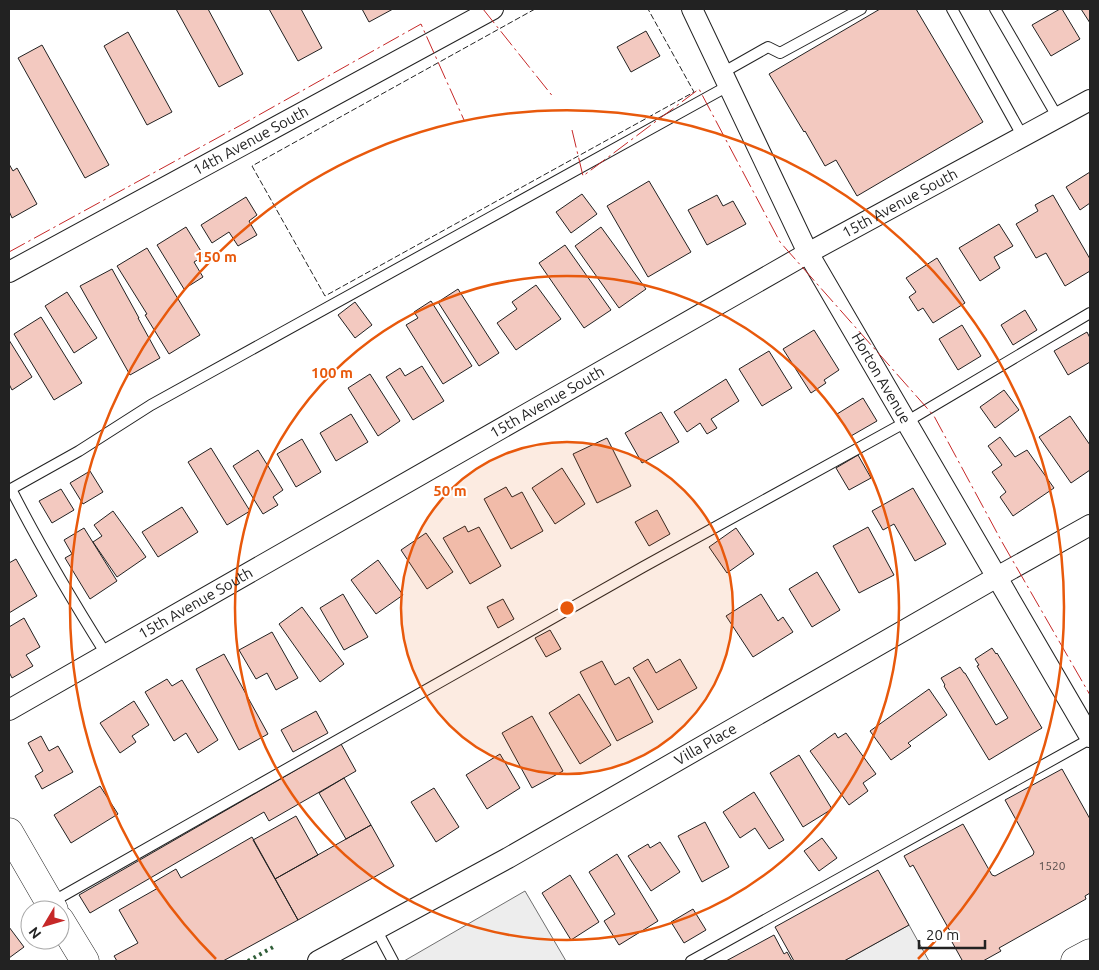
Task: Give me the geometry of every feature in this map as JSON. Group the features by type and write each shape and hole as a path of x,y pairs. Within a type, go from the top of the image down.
{"street":[{"name":"14th Avenue South","path":"9,272 493,9"},
{"name":"Horton Avenue","path":"692,9 808,253 1090,738"},
{"name":"15th Avenue South","path":"9,710 808,253 1090,100"},
{"name":"Villa Place","path":"318,961 508,858 1090,525"},
{"path":"9,832 49,900"},
{"path":"70,936 85,961"},
{"path":"1075,961 1090,953"}],"lane":[{"path":"106,654 34,535 11,489 79,451 151,405 725,80 768,47 780,53 861,9"},
{"path":"952,9 1023,137"},
{"path":"995,9 1058,118"},
{"path":"70,902 618,581 906,422 1090,313"},
{"path":"691,961 1090,738"},
{"path":"376,929 393,961"}],"shaded area":[{"path":"525,891 566,961 404,961"},
{"path":"909,925 929,961 844,961"}],"building":[{"path":"176,9 208,9 243,74 219,87"},
{"path":"269,9 301,9 322,48 298,61"},
{"path":"362,9 393,9 369,22"},
{"path":"880,9 916,9 983,122 857,196 836,160 825,166 769,74"},
{"path":"1062,9 1080,39 1051,56 1032,25"},
{"path":"1081,9 1090,9 1090,23"},
{"path":"646,31 660,56 631,72 617,47"},
{"path":"128,32 172,112 147,125 104,46"},
{"path":"42,45 109,165 85,178 18,58"},
{"path":"9,164 13,171 17,168 37,204 12,218 9,211"},
{"path":"1090,172 1090,203 1080,210 1066,187"},
{"path":"649,181 691,252 648,277 607,206"},
{"path":"582,194 597,214 571,233 556,212"},
{"path":"717,195 723,206 733,201 746,224 707,245 688,210"},
{"path":"1053,195 1090,259 1090,271 1065,286 1046,253 1036,258 1016,224 1038,211 1035,205"},
{"path":"246,197 257,215 249,221 257,235 238,246 229,232 212,243 201,225"},
{"path":"999,224 1013,246 994,257 1000,268 980,281 959,248"},
{"path":"186,227 204,256 194,262 203,277 184,289 157,245"},
{"path":"601,227 646,289 619,308 575,246"},
{"path":"565,245 611,310 584,328 539,263"},
{"path":"147,248 200,335 169,354 117,266"},
{"path":"937,258 965,303 933,323 923,308 918,311 909,297 916,292 906,278"},
{"path":"112,269 160,358 130,375 80,286"},
{"path":"536,285 561,319 516,350 497,323 517,309 512,302"},
{"path":"458,289 499,353 479,366 438,302"},
{"path":"67,292 97,338 74,353 45,306"},
{"path":"431,301 472,366 443,384 406,325 418,318 414,312"},
{"path":"355,302 372,325 355,338 338,315"},
{"path":"1025,310 1037,330 1013,345 1001,325"},
{"path":"41,317 82,383 54,400 14,334"},
{"path":"962,325 981,356 958,370 939,339"},
{"path":"814,330 839,370 824,380 826,383 811,393 783,349"},
{"path":"1087,332 1090,338 1090,362 1068,375 1054,351"},
{"path":"9,340 32,377 12,390 9,384"},
{"path":"769,351 792,388 762,406 739,369"},
{"path":"422,366 444,401 413,420 386,377 400,368 405,376"},
{"path":"370,374 400,421 378,436 348,388"},
{"path":"726,379 739,401 711,419 717,428 707,434 700,423 687,432 674,412"},
{"path":"1004,390 1019,410 995,428 980,407"},
{"path":"863,398 877,421 851,436 837,414"},
{"path":"661,412 679,442 642,463 625,433"},
{"path":"351,414 368,442 336,461 320,433"},
{"path":"1070,416 1090,445 1090,470 1071,483 1039,437"},
{"path":"1000,437 1015,457 1027,450 1054,488 1013,516 1000,497 1006,492 992,472 1002,465 988,446"},
{"path":"607,438 631,486 597,503 573,454"},
{"path":"302,439 321,472 296,487 277,454"},
{"path":"211,448 250,511 227,525 188,462"},
{"path":"258,450 283,490 273,497 278,505 263,514 233,466"},
{"path":"858,455 871,478 849,490 836,468"},
{"path":"562,468 585,504 555,524 532,488"},
{"path":"90,471 103,492 83,504 70,483"},
{"path":"506,487 512,497 522,492 543,531 511,549 484,499"},
{"path":"913,488 946,544 915,561 894,524 883,530 872,511"},
{"path":"61,489 74,510 52,523 39,501"},
{"path":"182,507 198,532 158,557 142,532"},
{"path":"657,510 670,534 649,546 635,522"},
{"path":"113,511 146,557 117,577 93,542 102,536 94,525"},
{"path":"465,526 468,532 479,527 501,566 470,584 443,538"},
{"path":"868,527 894,575 859,593 833,546"},
{"path":"84,528 117,581 90,599 65,558 72,554 64,540"},
{"path":"736,528 754,554 727,573 709,547"},
{"path":"426,533 453,572 427,589 401,550"},
{"path":"16,559 37,596 9,613 9,563"},
{"path":"378,560 403,595 376,614 351,580"},
{"path":"817,572 840,610 812,627 789,589"},
{"path":"343,594 368,637 344,650 320,608"},
{"path":"761,594 778,621 783,617 793,632 753,657 726,616"},
{"path":"503,599 514,619 498,628 487,607"},
{"path":"302,607 344,664 320,682 279,624"},
{"path":"24,618 40,647 26,655 33,666 12,678 9,672 9,627"},
{"path":"550,630 561,649 546,657 535,638"},
{"path":"272,632 298,678 276,690 267,673 256,679 239,650"},
{"path":"992,648 997,653 1042,728 989,760 941,678 960,667 996,725 1008,718 977,666 979,665 975,659"},
{"path":"224,654 268,734 239,750 196,669"},
{"path":"648,659 656,673 680,659 697,688 658,710 633,668"},
{"path":"602,661 615,685 629,677 653,722 617,741 580,672"},
{"path":"167,679 172,686 182,680 218,740 198,753 186,733 174,741 145,692"},
{"path":"929,689 947,715 908,743 911,746 891,760 870,731"},
{"path":"579,694 611,745 580,764 549,713"},
{"path":"134,701 149,725 132,736 136,742 120,753 100,723"},
{"path":"316,711 328,733 293,752 281,730"},
{"path":"532,716 563,771 532,788 502,733"},
{"path":"835,733 838,738 846,733 876,774 863,783 868,791 849,805 810,751"},
{"path":"41,736 49,751 58,746 73,772 42,789 35,776 43,771 28,743"},
{"path":"341,744 356,771 269,821 264,812 90,913 79,895"},
{"path":"500,754 520,788 487,809 466,775"},
{"path":"799,755 832,809 803,827 770,773"},
{"path":"1062,769 1090,819 1090,893 1085,896 1086,899 999,948 1001,951 983,961 959,961 962,960 952,942 955,940 913,865 910,867 904,856 963,824 992,875 995,876 1033,855 1034,852 1005,800"},
{"path":"344,778 371,825 346,839 319,793"},
{"path":"100,786 118,814 71,843 54,815"},
{"path":"434,788 459,827 436,842 411,802"},
{"path":"754,792 784,840 769,849 755,828 740,838 723,812"},
{"path":"296,816 318,855 275,879 253,840"},
{"path":"705,822 729,867 702,882 678,836"},
{"path":"371,825 394,866 298,920 275,879"},
{"path":"252,837 298,920 223,961 117,961 114,956 138,943 119,910 158,888 154,882 176,869 181,878"},
{"path":"822,838 837,858 819,871 804,851"},
{"path":"660,842 680,872 651,891 628,856 648,844 650,848"},
{"path":"617,854 658,921 619,945 604,921 615,914 589,872"},
{"path":"878,870 909,925 844,961 794,961 775,927"},
{"path":"570,875 599,922 571,940 542,893"},
{"path":"693,909 706,930 684,943 671,922"},
{"path":"9,927 20,942 20,950 9,958"},
{"path":"774,935 784,954 787,952 792,961 726,961"}],"hedge":[{"path":"248,961 275,946"}],"fence":[{"path":"535,9 252,166 325,296 694,92 648,9"}],"power":[{"path":"483,9 554,98"},
{"path":"9,252 421,24 464,120"},
{"path":"572,130 583,176 699,89 780,242 934,416 1002,542 1090,695"}]}
